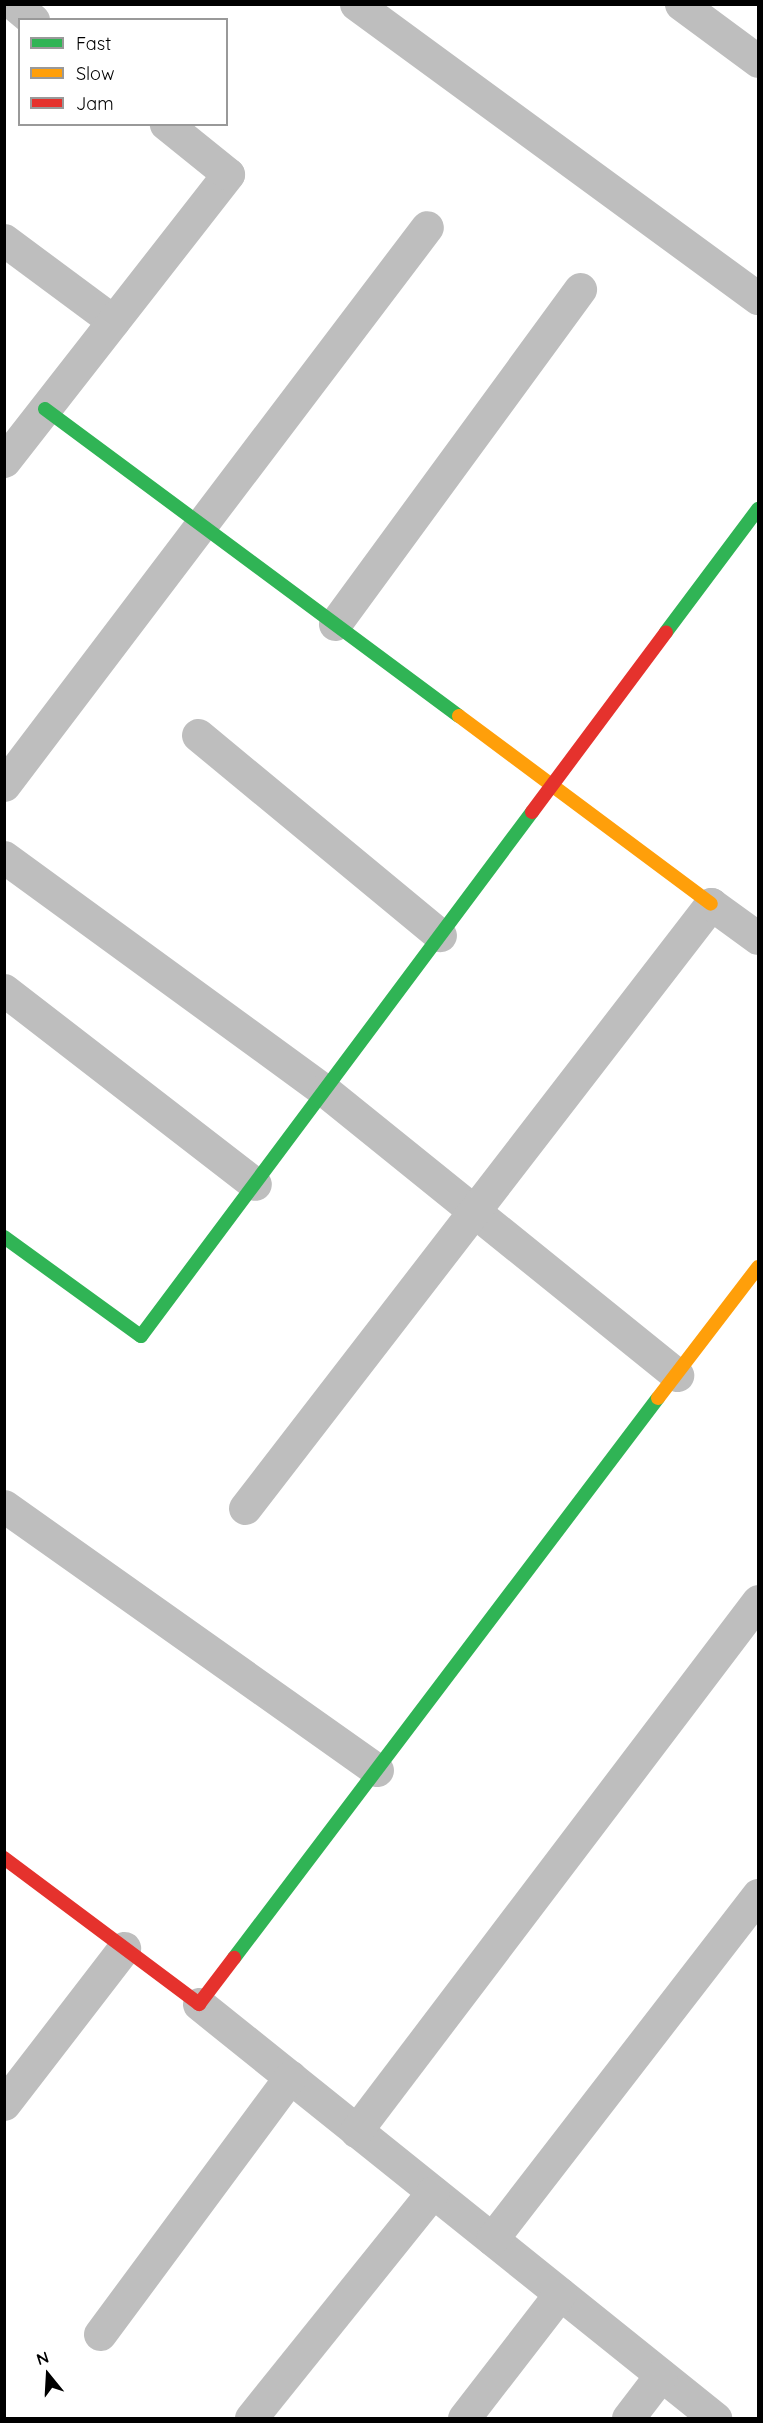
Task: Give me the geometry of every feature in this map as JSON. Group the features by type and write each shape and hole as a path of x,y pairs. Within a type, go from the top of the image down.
{"street":[{"path":"14,4 31,18"},
{"path":"356,4 759,298"},
{"path":"681,4 759,61"},
{"path":"4,461 228,174 168,126"},
{"path":"4,785 427,227"},
{"path":"4,240 113,321"},
{"path":"335,624 580,289"},
{"path":"45,409 550,787 711,904 753,924"},
{"path":"4,1237 141,1336 759,509"},
{"path":"198,735 440,935"},
{"path":"4,857 324,1090 677,1375"},
{"path":"245,1508 711,904"},
{"path":"4,990 255,1184"},
{"path":"200,2004 759,1267"},
{"path":"4,1506 377,1770"},
{"path":"356,2131 759,1601"},
{"path":"4,1858 200,2004 715,2418"},
{"path":"492,2239 759,1895"},
{"path":"4,2104 124,1948"},
{"path":"100,2334 290,2078"},
{"path":"251,2418 433,2192"},
{"path":"464,2418 560,2294"},
{"path":"628,2418 661,2375"}],"traffic: fast":[{"path":"45,409 459,716"},
{"path":"666,632 758,509"},
{"path":"4,1237 141,1336 532,812"},
{"path":"234,1958 658,1398"}],"traffic: slow":[{"path":"459,716 711,904"},
{"path":"658,1398 758,1267"}],"traffic: jam":[{"path":"532,812 666,632"},
{"path":"4,1858 199,2004 234,1958"}]}
